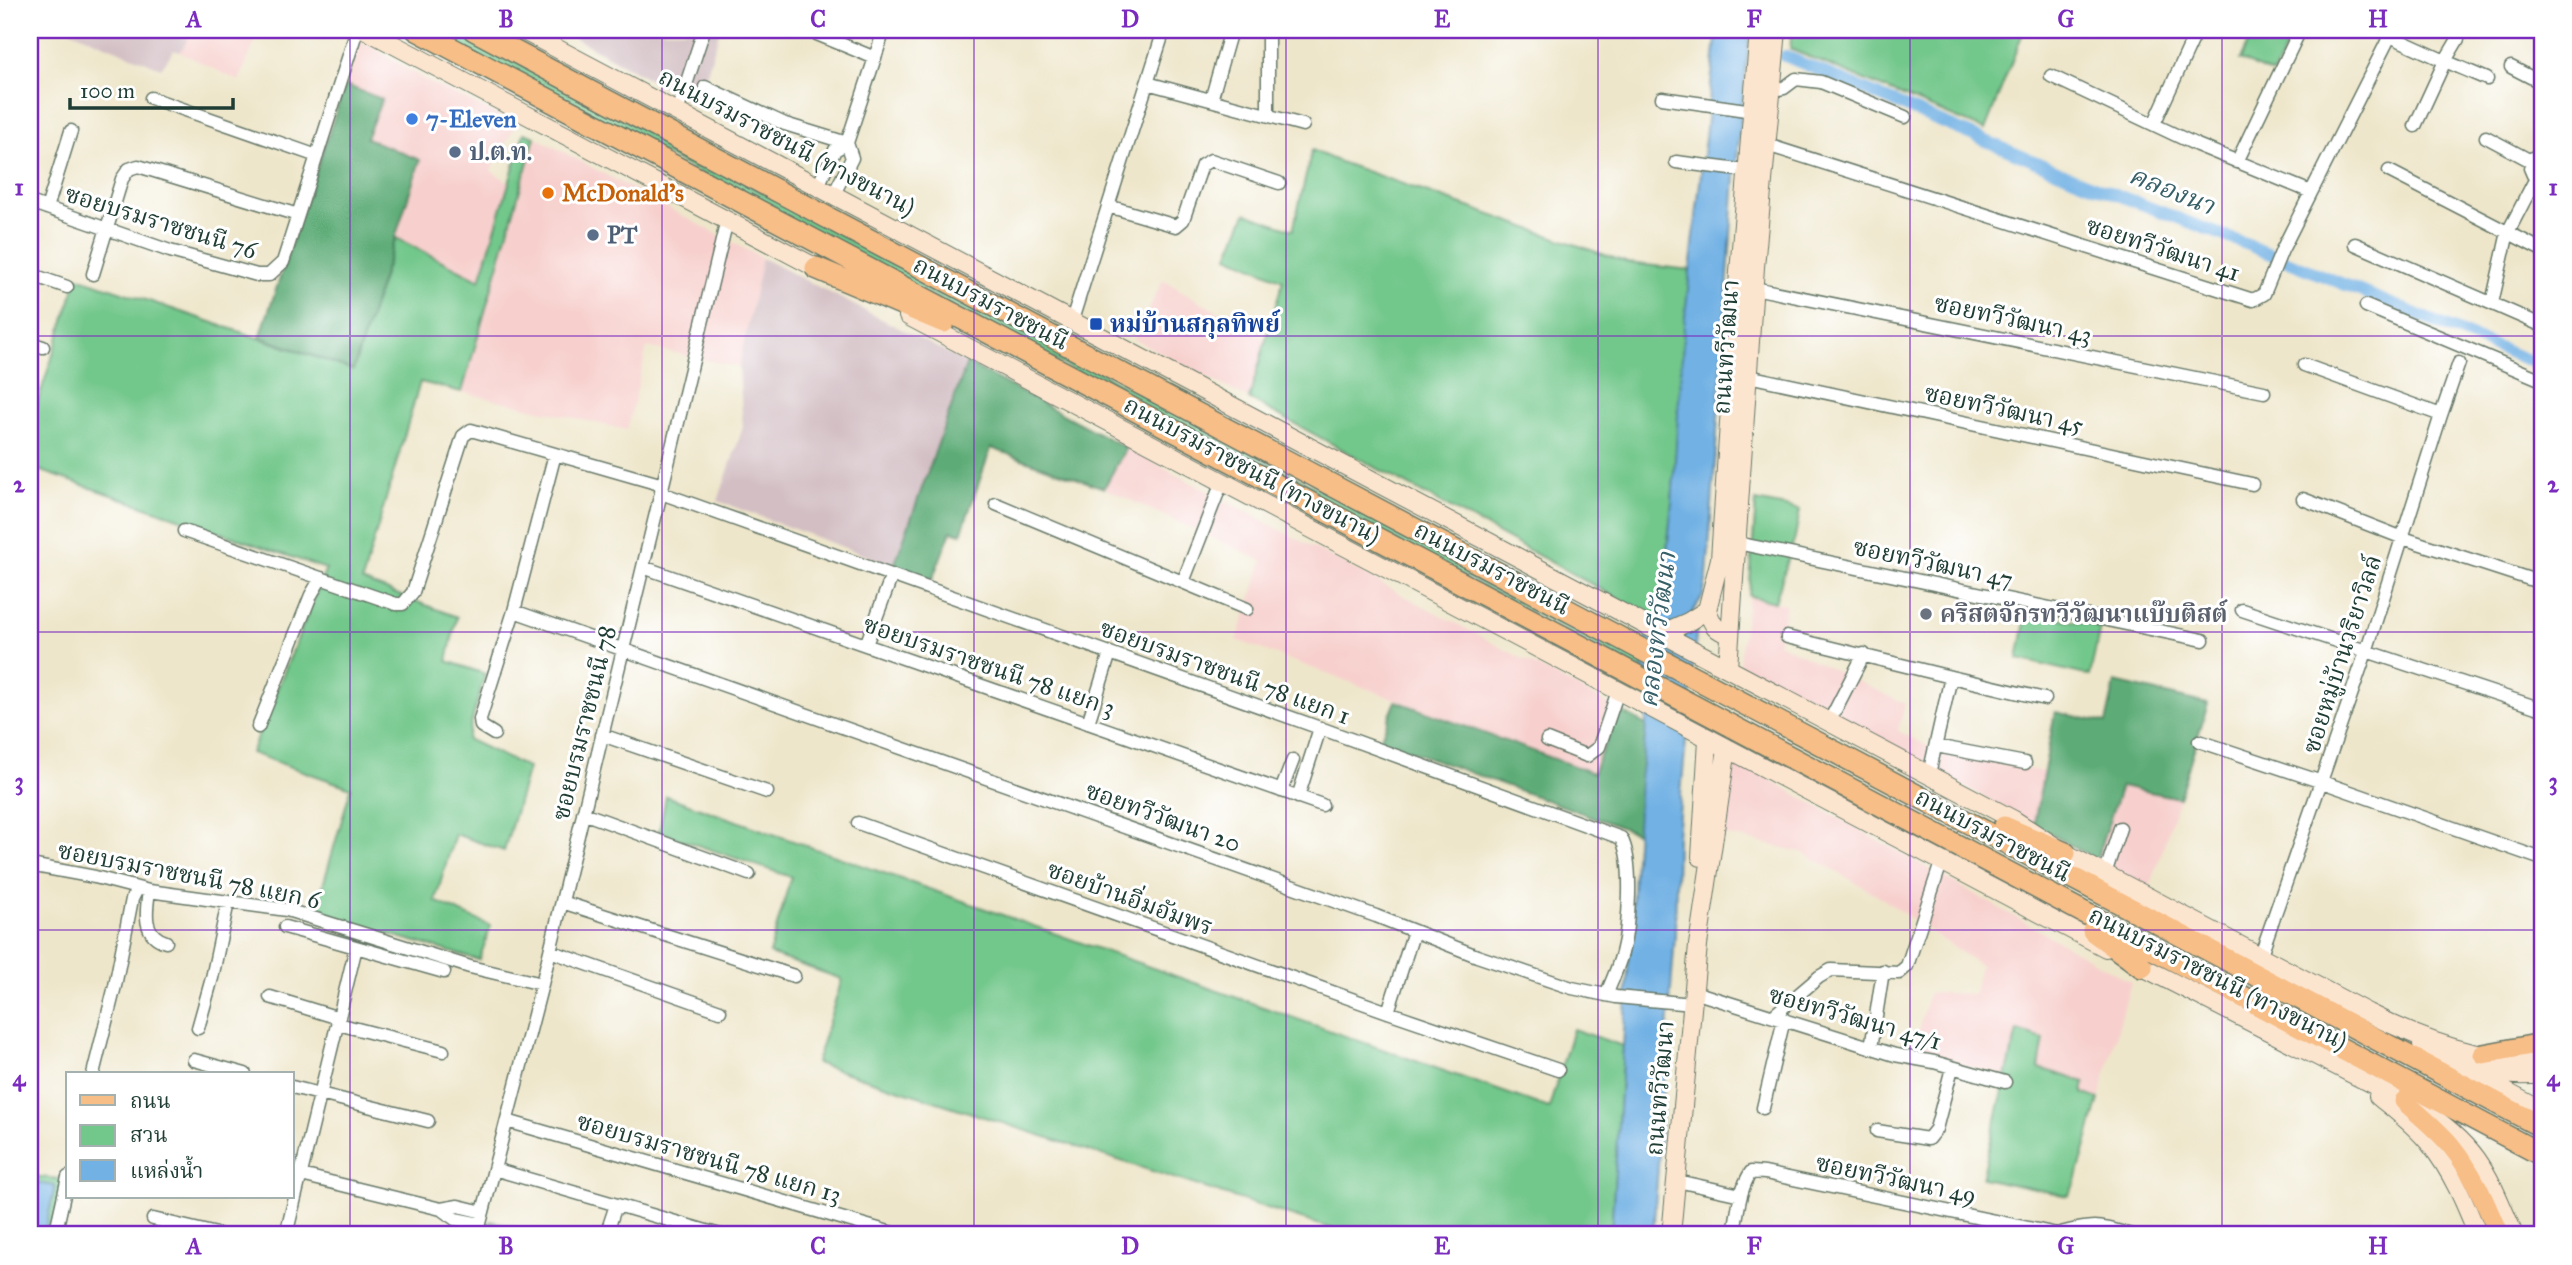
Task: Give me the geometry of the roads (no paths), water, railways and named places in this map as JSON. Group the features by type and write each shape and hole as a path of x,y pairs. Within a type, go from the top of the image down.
{"highway":[{"name":"ถนนบรมราชชนนี","path":"417,30 2542,1155"},
{"name":"ถนนบรมราชชนนี","path":"474,30 2542,1127"},
{"path":"816,268 1062,371"},
{"path":"1880,775 2065,853"},
{"path":"2030,886 2142,967"}],"main road":[{"name":"ถนนบรมราชชนนี (ทางขนาน)","path":"366,30 1941,863 2404,1101"},
{"name":"ถนนบรมราชชนนี (ทางขนาน)","path":"522,30 1664,632 2034,831 2065,853"},
{"name":"ถนนทวีวัฒนา","path":"1707,610 1720,559 1741,170 1746,110 1759,30"},
{"name":"ถนนทวีวัฒนา","path":"1728,668 1754,288 1777,30"},
{"path":"1664,632 1707,610 1714,626 1719,631 1730,633"},
{"name":"ถนนทวีวัฒนา","path":"1698,945 1708,738"},
{"name":"ถนนทวีวัฒนา","path":"1671,1235 1698,945 1727,748"},
{"name":"ถนนบรมราชชนนี","path":"2065,853 2399,1028 2483,1054 2512,1060 2542,1059"},
{"path":"2399,1028 2448,1059 2542,1111"},
{"path":"2483,1054 2542,1043"},
{"path":"2448,1059 2493,1073 2528,1076 2542,1074"},
{"path":"2357,1078 2429,1142 2459,1188 2478,1235"},
{"path":"2404,1101 2452,1146 2508,1232"}],"street":[{"name":"ซอยบรมราชชนนี 76","path":"30,202 183,255 257,275 269,275 283,262 357,30"},
{"path":"677,112 704,30"},
{"path":"807,30 875,58"},
{"path":"826,190 852,158 847,144 884,30"},
{"path":"1072,320 1164,30"},
{"path":"1210,100 1231,30"},
{"path":"1268,30 1268,115"},
{"path":"2154,124 2197,30"},
{"path":"2237,162 2300,30"},
{"path":"2392,33 2445,61 2487,79"},
{"name":"ซอยทวีวัฒนา 41","path":"1767,145 2253,300 2264,294 2282,250 2392,33"},
{"path":"2415,125 2458,39"},
{"path":"2511,67 2542,83"},
{"path":"2051,76 2237,162 2311,192"},
{"path":"1772,90 1784,88 1796,79 1821,82 1905,117"},
{"path":"1147,83 1303,125"},
{"path":"705,88 785,124 847,144"},
{"path":"151,98 317,156"},
{"path":"1662,98 1746,110"},
{"path":"47,208 71,131"},
{"path":"2486,137 2537,157 2530,172 2539,179 2508,232 2491,303"},
{"path":"826,190 835,150 847,144"},
{"path":"1108,206 1176,226 1183,220 1202,165 1211,160 1279,183"},
{"path":"1676,162 1741,170"},
{"path":"93,274 122,179 129,169 138,166 298,215"},
{"path":"2389,171 2542,250"},
{"name":"ซอยบรมราชชนนี 78","path":"480,1224 542,984 727,220"},
{"path":"2354,244 2541,325"},
{"path":"30,274 67,286"},
{"name":"ซอยทวีวัฒนา 43","path":"1754,288 2264,392"},
{"path":"2366,306 2542,380"},
{"path":"30,343 43,347"},
{"name":"ซอยหมู่บ้านวริยาวิลล์","path":"2260,957 2366,652 2459,363"},
{"path":"2304,365 2441,415"},
{"name":"ซอยทวีวัฒนา 45","path":"1748,376 2252,484"},
{"name":"ซอยบรมราชชนนี 78 แยก 1","path":"321,578 396,604 403,604 413,592 463,436 471,430 555,454 662,489 892,575 1621,838 1626,847 1629,865 1626,928 1611,996"},
{"path":"494,734 481,726 480,719 514,611 555,454"},
{"path":"1183,582 1222,482"},
{"path":"2303,499 2403,538 2542,583"},
{"path":"996,504 1247,609"},
{"path":"184,531 321,578 311,595 258,727"},
{"name":"ซอยทวีวัฒนา 47","path":"1737,544 2203,640"},
{"name":"ซอยบรมราชชนนี 78 แยก 3","path":"643,567 1322,805"},
{"path":"866,645 892,575"},
{"path":"2242,610 2542,709"},
{"name":"ซอยทวีวัฒนา 20","path":"514,611 1572,988 1611,996 1669,1002 1693,998"},
{"path":"1787,637 2045,699"},
{"path":"1088,723 1110,653"},
{"path":"1829,722 1864,654"},
{"path":"1929,774 1951,677"},
{"path":"1547,740 1587,756 1599,747 1626,695"},
{"path":"1298,797 1320,728"},
{"path":"602,735 767,792"},
{"path":"2199,741 2542,859"},
{"path":"1936,746 2025,763"},
{"path":"1281,791 1293,760"},
{"path":"583,813 749,874"},
{"name":"ซอยบ้านอิ่มอัมพร","path":"858,823 1558,1070"},
{"path":"2105,874 2120,828"},
{"path":"1763,1108 1778,1017 1819,977 1831,970 1899,973 1907,967 1941,863"},
{"name":"ซอยบรมราชชนนี 78 แยก 6","path":"30,865 95,877 143,890 287,910 470,967 542,984"},
{"path":"143,890 150,932 156,939 166,942"},
{"path":"94,1072 116,986 132,899 143,890"},
{"path":"198,1028 228,902"},
{"path":"562,902 794,976"},
{"path":"285,927 444,971"},
{"path":"1388,1012 1414,931"},
{"path":"356,947 320,1095 296,1174 441,1209 458,1206 480,1224"},
{"path":"550,951 720,1011"},
{"path":"1871,1048 1883,971"},
{"path":"270,997 338,1021 443,1051"},
{"name":"ซอยทวีวัฒนา 47/1","path":"1693,998 1778,1017 1871,1048 2005,1082"},
{"path":"194,1060 238,1072"},
{"path":"1877,1131 1928,1139 1936,1129 1952,1068"},
{"path":"294,1088 428,1121"},
{"name":"ซอยบรมราชชนนี 78 แยก 13","path":"507,1121 899,1235"},
{"path":"494,1169 720,1235"},
{"name":"ซอยทวีวัฒนา 49","path":"1741,1195 1751,1172 1765,1173 2057,1234 2102,1225 2131,1235"},
{"path":"1676,1181 1741,1195 1734,1232 1738,1235"},
{"path":"55,1235 66,1186"},
{"path":"286,1235 292,1198"},
{"path":"606,1235 616,1205"},
{"path":"153,1219 221,1235"}],"water":[{"name":"คลองทวีวัฒนา","path":"1717,30 1750,30 1735,177 1707,576 1703,596 1693,611 1696,635 1677,836 1675,935 1653,1235 1611,1235 1640,780 1646,725 1644,648 1652,620 1661,610 1672,503 1684,325"},
{"path":"30,1182 55,1186 44,1235 30,1235"}],"waterway":[{"name":"คลองนา","path":"1785,56 2081,181 2248,245 2542,366"}],"place":[{"name":"7-Eleven","path":"412,119"},
{"name":"ป.ต.ท.","path":"455,152"},
{"name":"McDonald's","path":"548,193"},
{"name":"PT","path":"593,235"},
{"name":"หม่บ้านสกุลทิพย์","path":"1096,324"},
{"name":"คริสตจักรทวีวัฒนาแบ๊บติสต์","path":"1926,614"}]}
